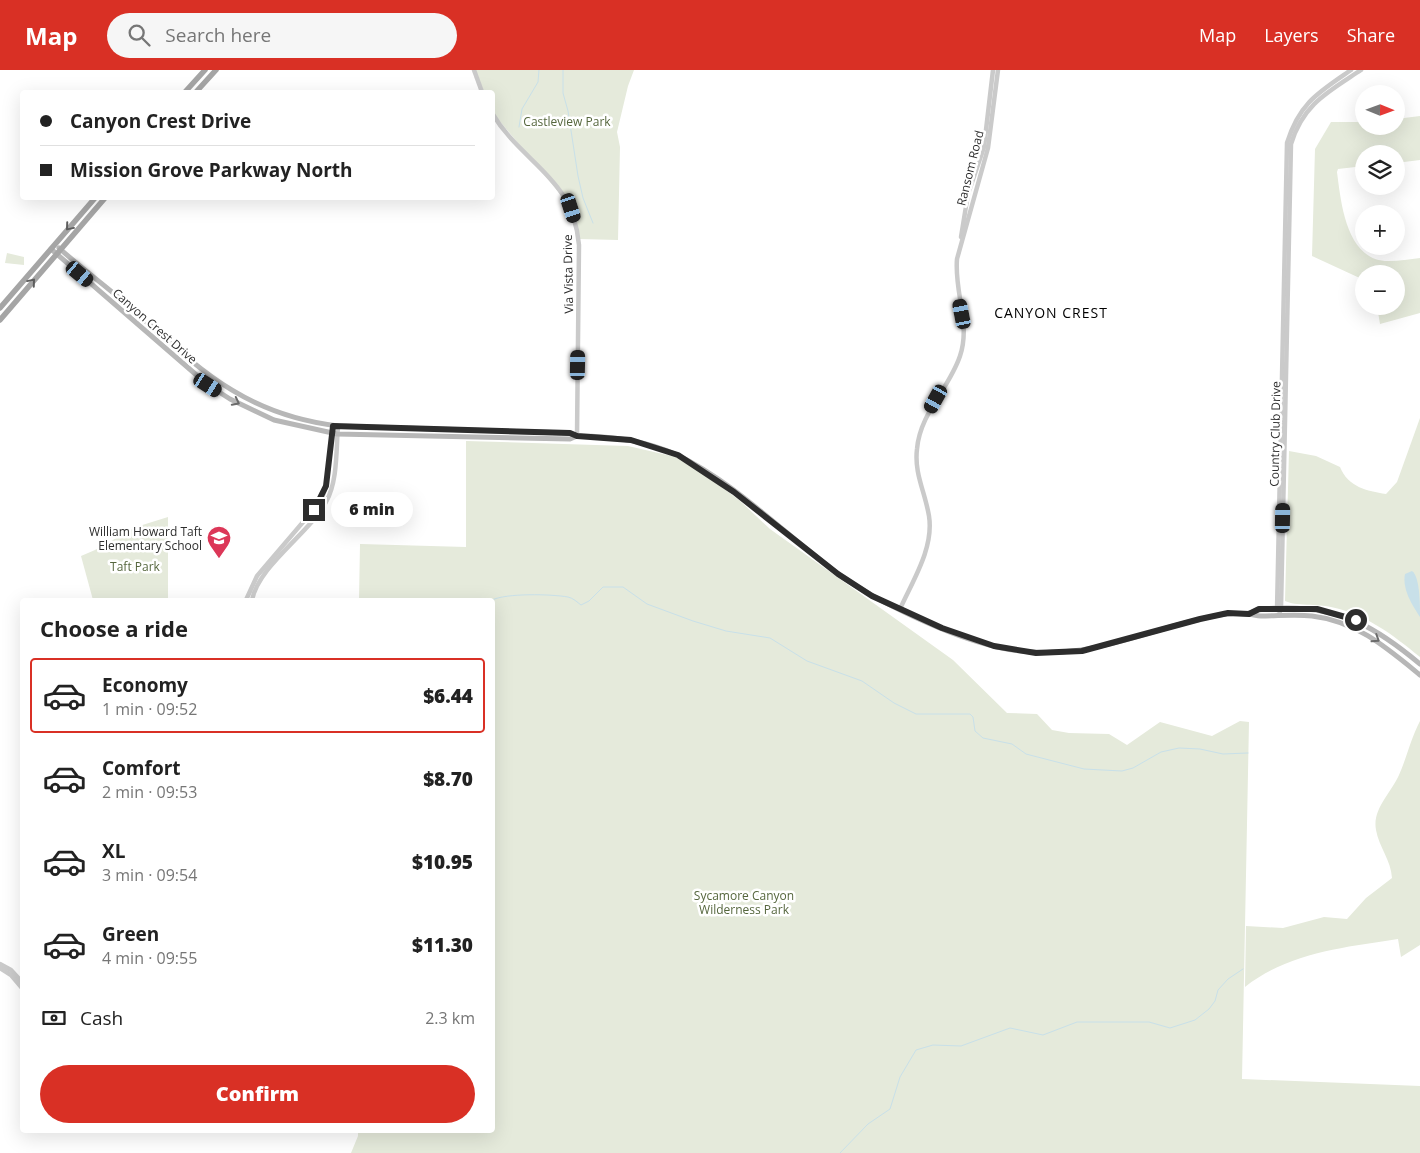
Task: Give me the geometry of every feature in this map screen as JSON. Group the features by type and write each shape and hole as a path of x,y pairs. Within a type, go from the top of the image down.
{"main road":[{"path":"187,90 205,70"},
{"path":"198,90 216,70"},
{"path":"0,308 93,200"},
{"path":"0,320 103,200"},
{"name":"Canyon Crest Drive","path":"53,247 218,382 254,404 301,420 335,426 570,433 577,436 631,440 678,455 734,492 838,574 872,596 970,639 994,646 1036,653 1082,651 1102,648 1200,619 1228,613 1257,616 1314,616 1352,626 1377,640 1420,675"},
{"name":"Canyon Crest Drive","path":"58,251 186,366 230,399 274,420 334,434 570,439 577,436"},
{"name":"Canyon Crest Drive","path":"1249,614 1259,609 1317,609 1356,620 1384,635 1420,664"}],"street":[{"path":"474,70 481,90"},
{"name":"Ransom Road","path":"900,609 924,555 929,538 928,512 917,470 918,438 923,423 960,356 964,334 955,278 968,194 984,147 993,70"},
{"name":"Ransom Road","path":"961,240 967,227 973,197 988,148 998,70"},
{"name":"Country Club Drive","path":"1279,615 1287,143 1294,122 1312,97 1351,70"},
{"name":"Country Club Drive","path":"1279,608 1290,150 1296,130 1303,116 1312,105 1361,70"},
{"name":"Via Vista Drive","path":"495,117 511,137 563,192 576,223 579,245 577,436"},
{"path":"247,598 256,576 321,501 326,486 335,426"},
{"path":"253,598 262,578 326,503 331,486 334,434"},
{"path":"0,964 11,970 20,980"},
{"path":"0,968 11,975 20,986"}],"green space":[{"name":"Castleview Park","path":"474,70 634,70 628,86 617,132 620,147 618,240 579,239 570,206 495,115 495,90 480,90"},
{"path":"1420,116 1420,160 1405,162 1405,145 1355,145 1355,167 1338,169 1337,172 1344,214 1348,228 1355,241 1355,255 1368,255 1375,259 1389,261 1420,258 1420,313 1380,324 1378,315 1405,315 1405,265 1355,265 1355,276 1312,256 1315,149 1331,122 1355,122 1355,135 1405,135 1405,118"},
{"path":"7,253 24,257 24,265 5,263"},
{"path":"1420,418 1420,657 1378,626 1344,610 1285,601 1289,451 1316,456 1340,467 1343,474 1353,484 1386,494 1397,482"},
{"name":"Sycamore Canyon Wilderness Park","path":"466,441 628,446 676,457 708,477 739,500 770,529 953,660 1007,713 1037,714 1052,730 1069,733 1109,734 1127,745 1160,722 1212,736 1240,721 1249,722 1242,1079 1420,1086 1420,1153 351,1153 358,1133 495,1133 495,598 359,598 360,544 466,547"},
{"name":"Taft Park","path":"168,517 168,598 92,598 81,556 136,527"},
{"path":"1420,721 1420,945 1401,957 1398,939 1318,953 1279,966 1245,987 1246,926 1283,928 1324,917 1347,919 1366,898 1392,878 1390,865 1376,830 1377,815 1383,801 1396,782"}],"water":[{"path":"1412,571 1417,579 1420,617 1406,591 1404,580 1405,574"}],"waterway":[{"path":"519,127 522,109 538,82 539,70"},
{"path":"563,70 563,93 568,111 578,176 583,198 593,223"},
{"path":"495,599 518,595 551,595 570,598 581,605 589,601 603,587 623,587 647,604 693,621 726,631 770,638 807,661 862,681 894,703 916,714 970,714 973,717 975,731 983,738 1012,744 1026,754 1084,769 1122,771 1133,768 1161,752 1179,748 1200,749 1223,754 1248,753"},
{"path":"840,1153 868,1124 890,1109 900,1077 916,1050 933,1045 961,1046 1010,1028 1043,1035 1077,1022 1149,1022 1170,1028 1195,1020 1209,1009 1215,1001 1218,990 1228,979 1243,969"}],"place":[{"name":"William Howard Taft Elementary School","path":"219,559"}],"district":[{"name":"CANYON CREST","path":"1051,312"}],"route":[{"path":"314,510 321,501 326,486 333,426 570,433 577,436 631,440 678,455 734,492 838,574 872,596 942,628 994,646 1036,653 1082,651 1102,648 1200,619 1228,613 1249,614 1259,609 1317,609 1356,620"}]}
